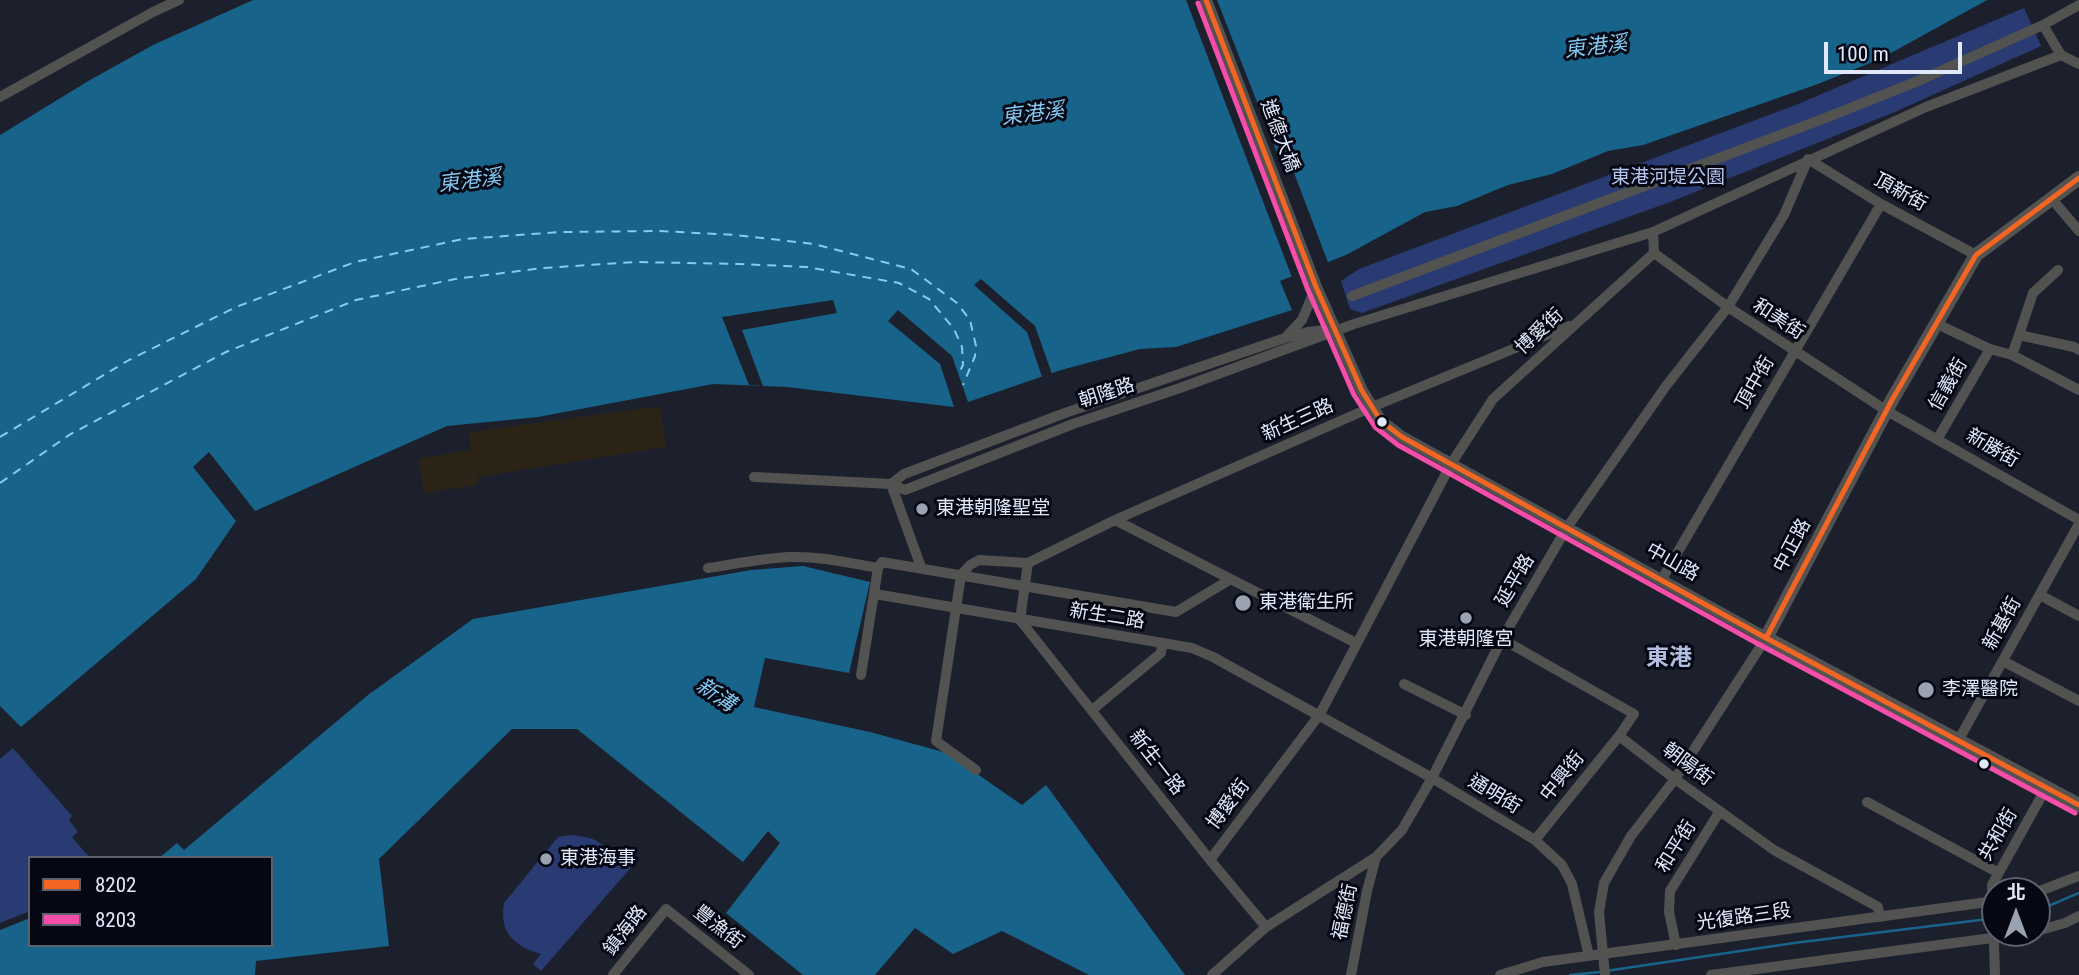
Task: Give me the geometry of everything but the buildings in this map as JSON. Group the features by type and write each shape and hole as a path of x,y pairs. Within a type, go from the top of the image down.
{"main road":[{"name":"中正路","path":"1766,638 1935,323 1976,255 2079,178"},
{"name":"中山路","path":"1766,638 2079,805"}],"street":[{"path":"0,97 179,0"},
{"name":"進德大橋","path":"1206,0 1316,286"},
{"path":"1352,296 1828,117 2043,25 2079,5"},
{"path":"2043,25 2061,55 2079,64"},
{"path":"1654,253 1653,232 1926,107 2061,55"},
{"name":"頂新街","path":"1808,159 1881,204 1976,255"},
{"name":"延平路","path":"1212,975 1266,927 1376,857 1402,830 1466,715 1502,639 1566,528 1666,386 1728,307 1784,215 1808,159"},
{"path":"2052,199 2079,231"},
{"name":"頂中街","path":"1661,579 1881,204"},
{"name":"朝隆路","path":"754,477 891,484 905,490 1073,424 1180,388 1336,330 1653,232"},
{"name":"和美街","path":"1654,253 1728,307 1887,411"},
{"name":"博愛街","path":"1210,860 1320,714 1451,464 1493,399 1654,253"},
{"path":"2012,355 2033,293 2058,270"},
{"path":"1285,338 1302,320 1316,286"},
{"name":"中山路","path":"1316,286 1362,391 1381,421 1402,437 1766,638"},
{"name":"新生三路","path":"961,575 979,560 1028,563 1115,520 1372,407 1574,323"},
{"path":"1935,323 1990,349 2012,355 2079,390"},
{"name":"朝隆路","path":"891,484 904,474 1039,422 1285,338 1308,332 1336,330"},
{"path":"2019,335 2074,347 2079,351"},
{"name":"信義街","path":"1938,438 1990,349"},
{"name":"新勝街","path":"1887,411 1938,438 2079,522"},
{"path":"891,484 920,567"},
{"path":"1115,520 1356,643"},
{"name":"新基街","path":"1958,741 2079,522"},
{"path":"708,568 792,557 817,558 878,568"},
{"path":"861,675 878,568 882,562 1177,612 1231,579"},
{"path":"1020,620 1028,563"},
{"path":"961,575 936,741 976,770"},
{"name":"新生二路","path":"875,594 1192,648 1320,714"},
{"path":"2039,595 2079,616"},
{"name":"新生一路","path":"1020,620 1266,927"},
{"name":"中正路","path":"1604,965 1599,912 1604,883 1632,836 1675,779 1766,638"},
{"path":"1502,639 1634,714 1619,736"},
{"path":"1092,710 1161,653 1162,644"},
{"path":"2003,661 2079,701"},
{"path":"1404,684 1466,715"},
{"name":"通明街","path":"1320,714 1535,840 1562,865 1572,884 1589,956"},
{"name":"朝陽街","path":"1619,736 1774,849 1878,907 1880,916"},
{"name":"中興街","path":"1535,840 1619,736"},
{"name":"共和街","path":"1995,877 2046,788"},
{"path":"1867,802 1997,872"},
{"name":"和平街","path":"1676,945 1669,912 1670,891 1720,811"},
{"name":"福德街","path":"1351,975 1376,857"},
{"path":"2051,887 2079,876"},
{"name":"光復路三段","path":"1500,975 1542,962 1589,956 1604,965 1676,945 1880,916 1981,905"},
{"name":"鎮海路","path":"613,975 666,909"},
{"name":"豐漁街","path":"666,909 749,975"},
{"path":"2051,927 2079,916"},
{"path":"1711,975 1981,941"},
{"path":"1993,947 1995,975"}],"shaded area":[{"path":"660,406 666,447 477,477 478,485 424,493 418,459 471,450 469,432"}],"green space":[{"name":"東港河堤公園","path":"2024,8 2041,46 1897,111 1670,202 1362,313 1350,309 1341,281 1359,269 1798,104"},
{"path":"13,748 72,816 69,820 78,832 72,837 88,856 28,856 28,912 0,923 0,759"},
{"path":"570,835 593,839 603,845 614,867 623,856 634,864 541,971 533,964 541,954 523,947 510,937 506,930 504,903 558,837"}],"water":[{"name":"東港溪","path":"253,0 1987,0 1880,59 1818,84 1643,145 1608,151 1552,174 1508,185 1457,206 1425,212 1346,255 1280,281 1292,310 1176,347 1140,349 1061,370 968,402 952,356 898,310 888,321 940,364 954,407 787,387 713,384 538,417 447,426 255,511 209,452 193,467 236,521 196,579 21,727 0,706 0,135 153,45"},
{"name":"新溝","path":"803,566 870,582 849,673 765,658 754,707 870,732 947,753 1022,805 1046,785 1185,975 1089,975 1002,931 953,954 915,928 875,975 803,975 726,913 780,843 768,831 743,862 577,729 512,729 379,859 389,946 256,961 255,975 0,975 0,930 28,919 28,947 273,947 273,856 161,856 177,843 184,850 368,695 473,619 751,570"}],"pier":[{"path":"1186,0 1217,0 1279,158 1288,157 1329,265 1293,280"},
{"path":"981,279 1035,326 1052,374 1042,377 1027,332 974,285"},
{"path":"833,300 837,313 742,330 763,386 749,385 722,317"}],"waterway":[{"path":"2051,905 2079,893"},
{"path":"1606,971 1794,943 1981,920"},
{"path":"1570,975 1600,972"}],"ferry route":[{"path":"0,437 129,360 236,307 355,262 463,239 561,232 660,231 736,235 814,244 911,269 957,303 970,320 976,346 975,356 963,385"},
{"path":"0,483 69,435 226,352 356,300 455,279 543,268 635,262 740,264 807,267 899,283 929,299 954,329 962,347 963,365 959,373"}],"transit line":[{"name":"8202","path":"1206,0 1316,287 1362,391 1381,421 1402,437 1766,638 2079,805"},
{"name":"8203","path":"1198,3 1308,290 1354,395 1375,427 1398,445 1762,646 2075,813"},
{"name":"8202","path":"1766,638 1892,400 1976,255 2079,178"}],"place":[{"name":"東港朝隆聖堂","path":"922,509"},
{"name":"東港衛生所","path":"1243,603"},
{"name":"東港朝隆宮","path":"1466,618"},
{"name":"李澤醫院","path":"1926,690"},
{"name":"東港海事","path":"546,859"}],"district":[{"name":"東港","path":"1669,659"}]}
